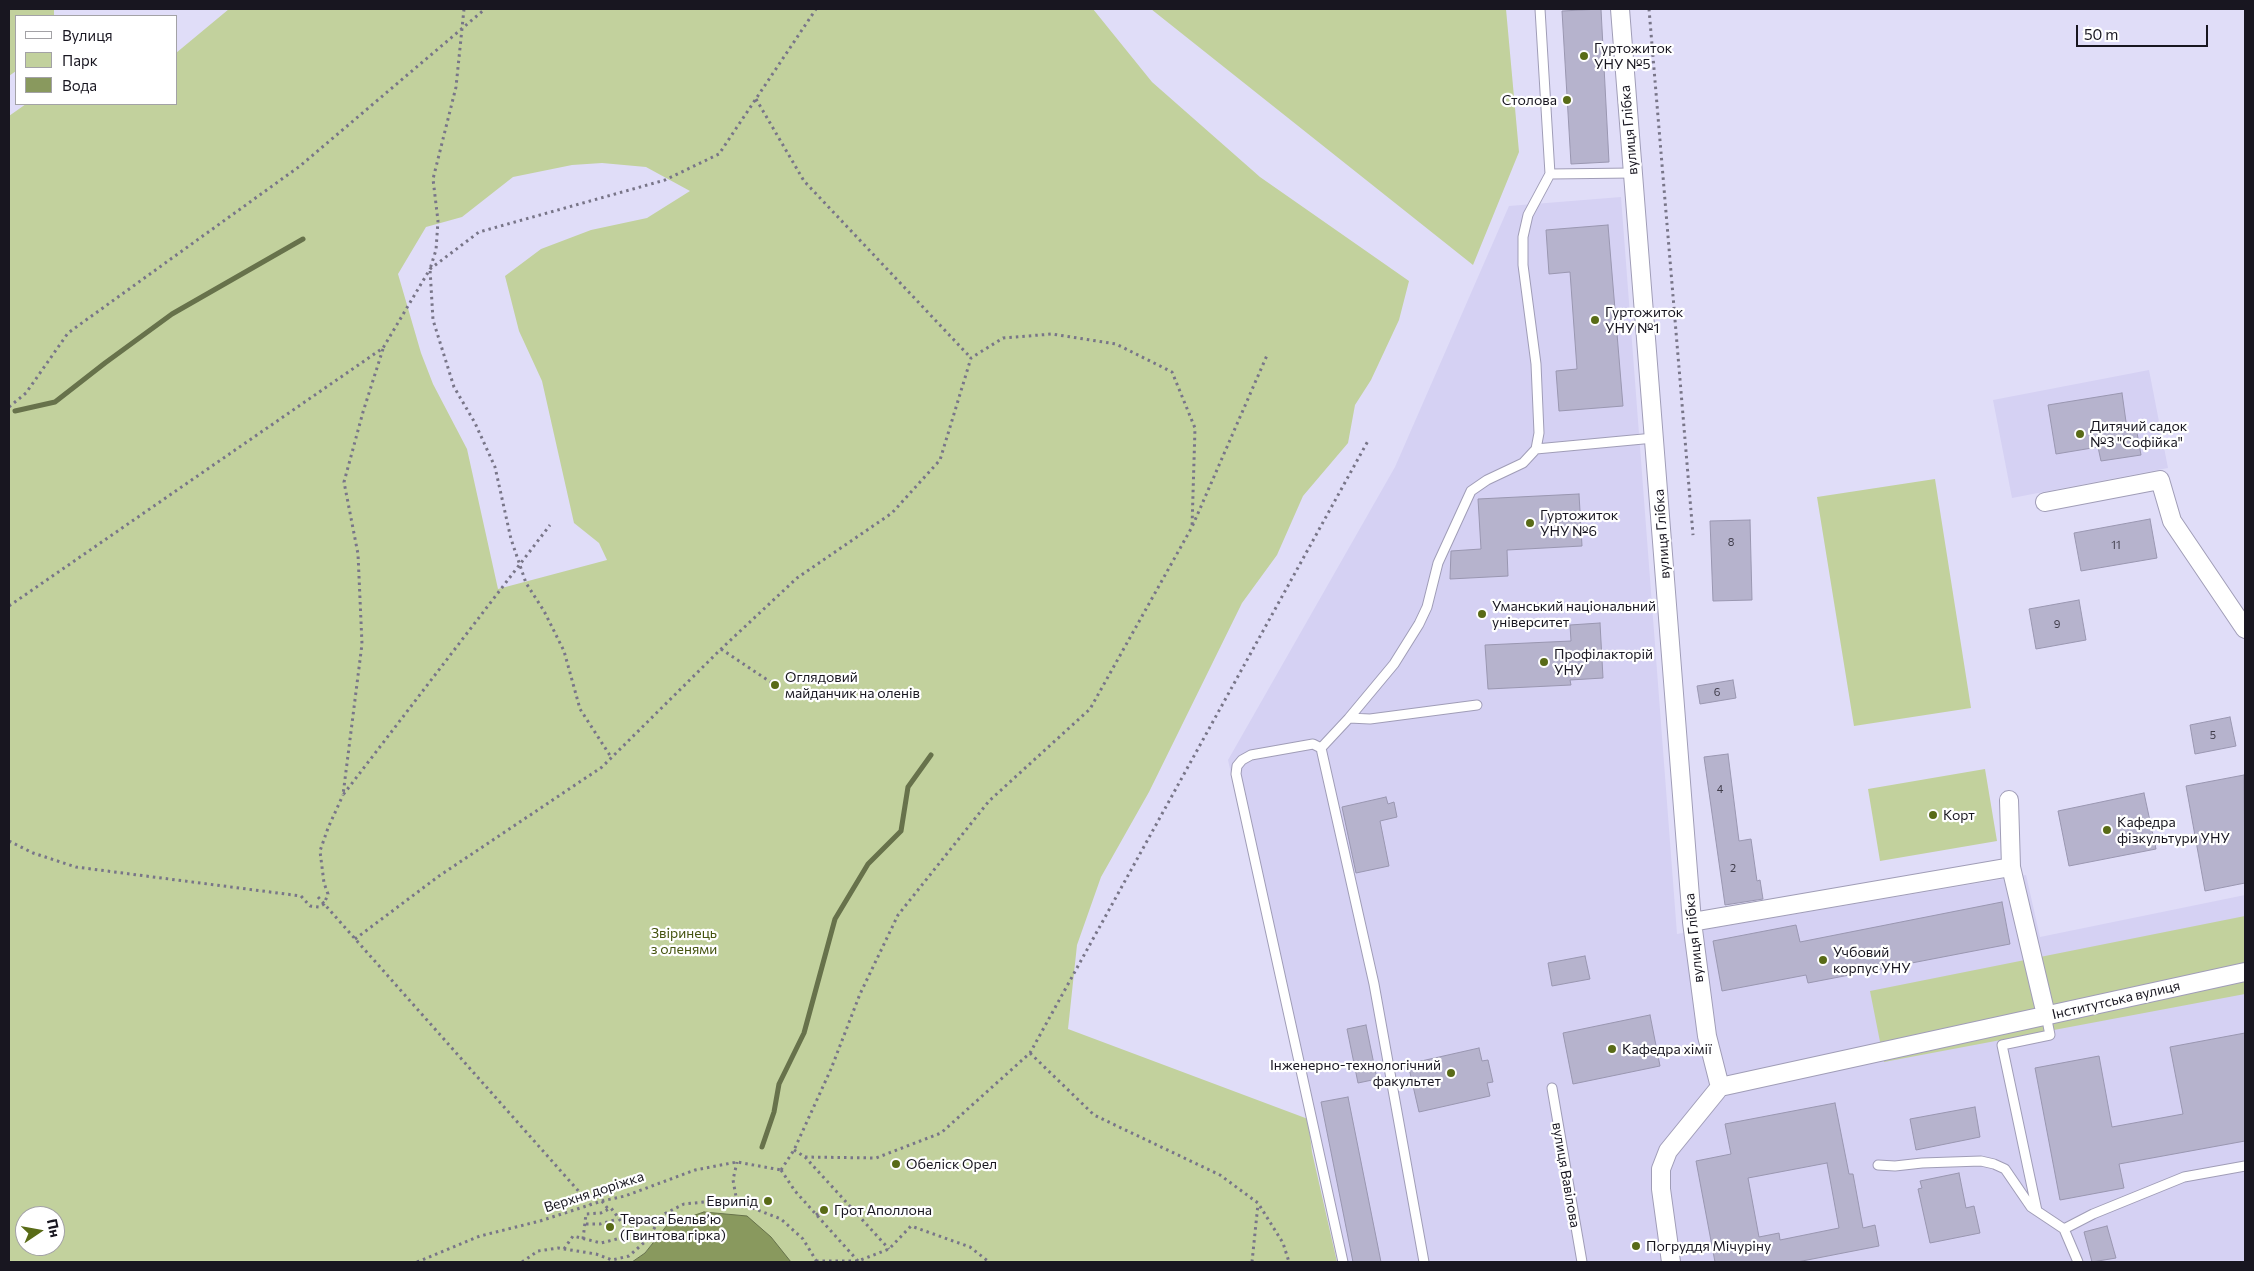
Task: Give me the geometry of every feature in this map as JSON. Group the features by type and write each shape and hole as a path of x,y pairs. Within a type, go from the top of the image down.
{"street":[{"name":"вулиця Глібка","path":"1620,9 1692,922 1707,1036 1720,1087"},
{"path":"2044,502 2160,480 2172,521 2245,629"},
{"path":"1671,1262 1661,1189 1661,1170 1668,1151 1720,1087 2046,1015 2011,867 2008,800"},
{"path":"1692,922 2011,867"},
{"name":"Інститутська вулиця","path":"2046,1015 2245,972"}],"lane":[{"path":"1322,748 1394,664 1419,624 1427,607 1438,563 1471,491 1487,480 1523,463 1536,449 1539,433 1536,364 1524,265 1523,237 1528,215 1550,174 1540,9"},
{"path":"1550,174 1633,173"},
{"path":"1536,449 1654,438"},
{"path":"1349,718 1370,719 1477,705"},
{"path":"1322,748 1313,744 1251,755 1242,760 1237,766 1236,774 1343,1262"},
{"path":"1322,748 1374,984 1424,1262"},
{"name":"Інститутська вулиця","path":"2038,1213 2002,1045 2050,1035 2046,1015"},
{"name":"вулиця Вавілова","path":"1552,1088 1582,1262"},
{"path":"1878,1165 1895,1166 1981,1161 2005,1169 2031,1207 2064,1229 2078,1262"},
{"path":"2064,1229 2093,1214 2184,1177 2245,1166"}],"path":[{"path":"343,795 362,644 358,554 344,482 383,348 430,270 436,250 438,221 433,179 456,87 464,9"},
{"path":"9,407 26,393 68,333 300,166 486,9"},
{"path":"430,270 479,232 665,180 719,154 816,9"},
{"path":"1649,9 1693,535"},
{"path":"756,99 804,181 971,358"},
{"path":"430,270 433,320 442,354 454,387 475,423 495,467 511,539 526,583 544,611 564,651 580,709 611,758"},
{"path":"355,939 439,876 602,767 796,578 892,513 940,460 971,358 1003,338 1052,334 1116,344 1172,372 1196,428 1192,527"},
{"path":"9,606 383,348"},
{"path":"858,1261 795,1191 781,1170 794,1150 831,1069 860,994 898,915 989,801 1090,709 1192,527 1268,353"},
{"path":"805,1157 876,1158 941,1133 1030,1053 1369,439"},
{"path":"9,841 32,853 76,867 301,896 310,906 319,907 324,904 328,894 320,851 343,795 550,525"},
{"path":"721,649 775,685"},
{"path":"318,897 588,1205 583,1239"},
{"path":"1030,1053 1094,1115 1220,1176 1258,1204 1283,1243 1289,1262"},
{"path":"794,1150 805,1157 889,1249"},
{"path":"736,1202 733,1180 737,1162"},
{"name":"Верхня доріжка","path":"417,1262 480,1236 625,1196 695,1170 737,1162 781,1170"},
{"path":"602,1201 608,1209 611,1208 629,1231"},
{"path":"522,1262 538,1251 564,1249 596,1254 612,1260 629,1256 648,1239 662,1215 684,1204 714,1201 736,1202 781,1219 803,1239 816,1262 858,1261 889,1249 910,1226 970,1247 989,1262"},
{"path":"1252,1262 1258,1204"},
{"path":"588,1214 601,1213 608,1209"},
{"path":"816,1215 822,1211"},
{"path":"564,1249 572,1236 601,1243 621,1238 642,1218 659,1220"},
{"path":"586,1224 600,1224 618,1219"}],"shaded area":[{"name":"Уманський національний університет","path":"1621,197 1677,934 2026,875 2040,937 2245,895 2245,1262 1340,1262 1228,760 1395,467 1509,206"},
{"name":"Дитячий садок №3 \"Софійка\"","path":"2149,370 2168,468 2012,498 1993,400"}],"green space":[{"path":"9,9 54,9 54,15 15,15 15,72 9,76"},
{"name":"Звіринець з оленями","path":"229,9 1093,9 1152,82 1260,177 1409,281 1399,320 1371,380 1355,405 1348,443 1303,496 1277,555 1242,603 1149,792 1101,877 1077,945 1068,1029 1308,1119 1312,1152 1337,1262 791,1262 784,1255 668,1224 645,1253 632,1262 9,1262 9,116 25,105 178,105 178,51","holes":["602,163 646,167 690,191 647,218 591,230 541,249 505,276 519,331 542,381 574,523 599,543 607,560 498,589 467,449 433,384 421,353 398,274 426,227 462,217 513,177 572,165"]},
{"path":"1151,9 1506,9 1519,152 1473,265"},
{"path":"1935,479 1971,708 1854,726 1817,497"},
{"name":"Корт","path":"1985,769 1997,841 1880,861 1868,789"},
{"path":"2245,916 2245,994 1884,1062 1870,991"}],"water":[{"path":"704,1212 747,1216 771,1237 791,1262 632,1262 645,1253 668,1224"}],"building":[{"name":"Гуртожиток УНУ №5","path":"1601,9 1609,162 1571,164 1562,11"},
{"name":"Гуртожиток УНУ №1","path":"1608,225 1623,406 1559,411 1556,371 1577,369 1570,272 1549,274 1546,230"},
{"path":"2122,393 2127,429 2136,427 2141,455 2101,461 2098,447 2056,454 2048,405"},
{"name":"Гуртожиток УНУ №6","path":"1579,494 1582,546 1507,550 1508,576 1450,579 1451,551 1481,549 1478,499"},
{"path":"2150,519 2157,558 2081,571 2074,533"},
{"path":"1750,520 1752,600 1713,601 1710,521"},
{"path":"2079,600 2086,640 2036,649 2029,609"},
{"name":"Профілакторій УНУ","path":"1600,623 1603,678 1570,680 1571,685 1488,689 1485,645 1571,641 1570,625"},
{"path":"1733,680 1736,698 1700,704 1697,686"},
{"path":"2230,717 2236,746 2195,754 2190,725"},
{"path":"1728,754 1739,841 1751,839 1757,881 1760,880 1763,899 1725,905 1704,757"},
{"path":"2244,775 2245,883 2205,891 2186,786"},
{"name":"Кафедра фізкультури УНУ","path":"2144,793 2156,849 2069,866 2058,811"},
{"path":"1386,797 1388,804 1394,802 1397,817 1380,821 1389,866 1356,873 1342,807"},
{"name":"Учбовий корпус УНУ","path":"2002,902 2010,944 1808,983 1806,975 1722,991 1713,941 1796,925 1800,942"},
{"path":"1585,956 1590,979 1552,986 1548,963"},
{"name":"Кафедра хімії","path":"1650,1015 1660,1066 1573,1084 1563,1033"},
{"path":"1366,1025 1377,1079 1358,1083 1347,1029"},
{"path":"2245,1033 2245,1141 2119,1164 2124,1188 2060,1200 2035,1068 2099,1056 2112,1127 2183,1114 2170,1047"},
{"name":"Інженерно-технологічний факультет","path":"1479,1048 1482,1061 1488,1060 1493,1082 1487,1083 1490,1096 1419,1112 1408,1064"},
{"path":"1348,1097 1381,1262 1353,1262 1321,1102"},
{"path":"1835,1103 1849,1174 1853,1174 1863,1228 1875,1225 1879,1246 1797,1262 1715,1262 1696,1161 1731,1154 1725,1124","holes":["1827,1163 1839,1228 1780,1240 1779,1233 1759,1237 1748,1178"]},
{"path":"1975,1107 1980,1137 1916,1150 1910,1119"},
{"path":"1959,1173 1966,1208 1974,1206 1980,1233 1930,1243 1918,1189 1922,1188 1920,1181"},
{"path":"2107,1226 2116,1258 2092,1262 2084,1232"}],"waterway":[{"path":"15,411 55,402 172,314 303,239"},
{"path":"762,1147 774,1112 779,1084 804,1033 835,919 868,864 901,831 908,787 931,755"}],"place":[{"name":"Гуртожиток УНУ №5","path":"1584,56"},
{"name":"Столова","path":"1567,100"},
{"name":"Гуртожиток УНУ №1","path":"1595,320"},
{"name":"Дитячий садок №3 \"Софійка\"","path":"2080,434"},
{"name":"Гуртожиток УНУ №6","path":"1530,523"},
{"name":"Уманський національний університет","path":"1482,614"},
{"name":"Профілакторій УНУ","path":"1544,662"},
{"name":"Оглядовий майданчик на оленів","path":"775,685"},
{"name":"Корт","path":"1933,815"},
{"name":"Кафедра фізкультури УНУ","path":"2107,830"},
{"name":"Учбовий корпус УНУ","path":"1823,960"},
{"name":"Кафедра хімії","path":"1612,1049"},
{"name":"Інженерно-технологічний факультет","path":"1451,1073"},
{"name":"Обеліск Орел","path":"896,1164"},
{"name":"Еврипід","path":"768,1201"},
{"name":"Грот Аполлона","path":"824,1210"},
{"name":"Тераса Бельв’ю (Гвинтова гірка)","path":"610,1227"},
{"name":"Погруддя Мічуріну","path":"1636,1246"}]}
